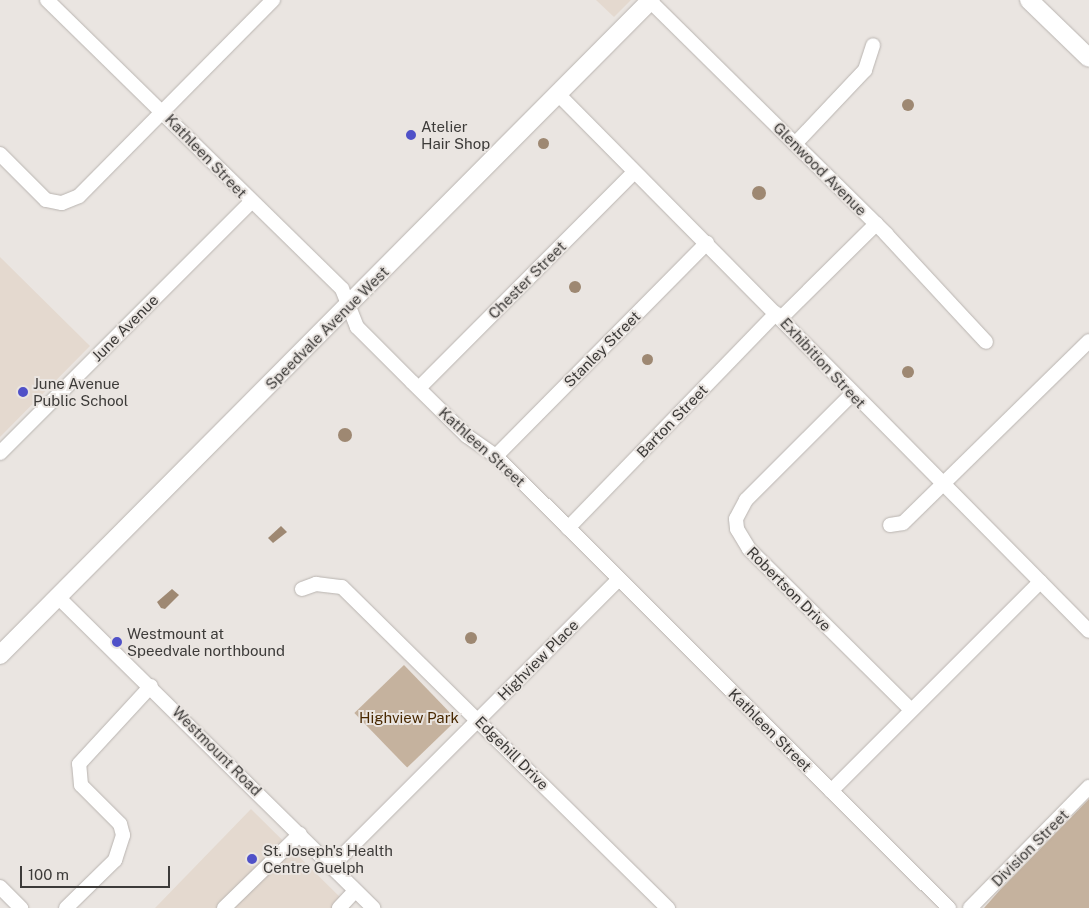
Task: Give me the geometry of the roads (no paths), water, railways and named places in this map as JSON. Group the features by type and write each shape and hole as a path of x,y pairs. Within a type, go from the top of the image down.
{"main road":[{"name":"Speedvale Avenue West","path":"0,655 347,308 651,0"},
{"path":"1029,0 1089,58"}],"street":[{"name":"Kathleen Street","path":"47,0 163,112 251,202 344,291 347,308 357,327 467,436 496,456 618,580 949,908"},
{"name":"Glenwood Avenue","path":"651,0 876,224 986,342"},
{"path":"0,154 46,200 62,203 79,196 163,112 267,2"},
{"path":"795,144 865,70 873,45"},
{"name":"Exhibition Street","path":"558,94 1089,632"},
{"name":"Chester Street","path":"419,388 634,172"},
{"name":"June Avenue","path":"0,453 251,202"},
{"name":"Barton Street","path":"568,528 779,316 876,224"},
{"name":"Stanley Street","path":"496,456 707,243"},
{"path":"890,525 903,523 944,485 1089,341"},
{"name":"Robertson Drive","path":"852,394 746,500 736,519 737,528 749,549 911,710"},
{"name":"Highview Place","path":"331,867 618,580"},
{"path":"832,791 1040,582"},
{"name":"Edgehill Drive","path":"302,589 316,584 342,587 668,908"},
{"name":"Westmount Road","path":"58,596 152,686 372,908"},
{"path":"66,908 115,860 124,835 120,824 81,785 79,764 152,686"},
{"name":"Division Street","path":"970,908 1089,787"},
{"path":"224,908 300,834"},
{"path":"0,887 21,908"},
{"path":"339,908 356,891"}],"place":[{"name":"Atelier Hair Shop","path":"411,135"},
{"name":"June Avenue Public School","path":"23,392"},
{"name":"Westmount at Speedvale northbound","path":"117,642"},
{"name":"St. Joseph's Health Centre Guelph","path":"252,859"}],"park label":[{"name":"Highview Park","path":"409,718"}]}
